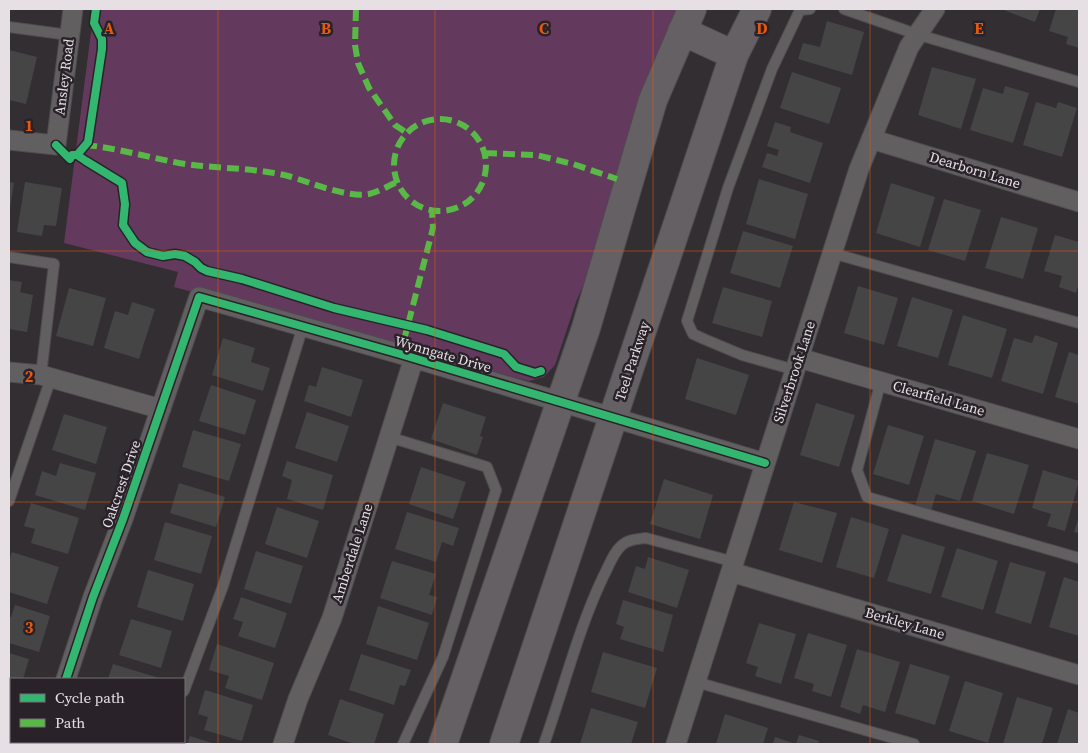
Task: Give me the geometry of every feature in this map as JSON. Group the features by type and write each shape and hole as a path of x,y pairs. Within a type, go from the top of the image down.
{"main road":[{"name":"Teel Parkway","path":"504,744 734,55 757,9"},
{"path":"444,744 595,301 624,195 653,100 687,20 734,55"}],"street":[{"name":"Ansley Road","path":"9,140 56,145 73,9"},
{"name":"Silverbrook Lane","path":"676,744 859,170 909,46 935,9"},
{"name":"Dearborn Lane","path":"871,139 1079,202"},
{"name":"Wynngate Drive","path":"198,297 614,416 765,463"},
{"name":"Oakcrest Drive","path":"66,678 92,597 123,519 198,297"},
{"name":"Amberdale Lane","path":"287,743 298,699 332,618 414,358"},
{"name":"Clearfield Lane","path":"797,364 881,381 1079,439"},
{"path":"9,372 46,377 160,409"},
{"name":"Berkley Lane","path":"732,567 1079,674"}],"lane":[{"path":"797,364 742,355 693,334 687,321 728,188 772,69 800,10 810,9"},
{"path":"844,9 916,34 1079,82"},
{"path":"9,27 69,35"},
{"path":"832,253 1079,323"},
{"path":"9,257 54,264 46,377 9,500"},
{"path":"185,688 223,586 303,326"},
{"path":"881,381 857,470 867,496 1079,558"},
{"path":"389,437 487,468 496,490 442,658 403,744"},
{"path":"544,744 594,595 621,545 633,539 646,538 732,567"},
{"path":"696,682 914,744"}],"shaded area":[{"path":"94,9 685,9 601,244 576,302 555,365 544,377 529,381 174,287 178,272 64,243"}],"building":[{"path":"1001,9 1040,9 1035,22"},
{"path":"1056,9 1079,9 1079,48 1066,44 1068,37 1049,31"},
{"path":"827,21 864,32 852,75 798,59 803,43 820,47"},
{"path":"9,50 37,57 26,104 9,100"},
{"path":"932,67 976,79 961,129 918,115"},
{"path":"792,72 841,88 829,124 780,108"},
{"path":"1005,86 1029,93 1013,143 970,130 983,88 1003,94"},
{"path":"1036,102 1056,108 1058,102 1077,108 1062,157 1023,145"},
{"path":"775,122 791,127 790,132 823,143 810,183 762,167 767,153 777,156 779,150 767,146"},
{"path":"759,179 808,194 795,239 746,224"},
{"path":"9,182 14,183 10,208 9,208"},
{"path":"25,182 62,188 56,226 44,225 42,236 17,232"},
{"path":"891,183 935,197 920,247 876,233"},
{"path":"944,199 981,210 965,261 928,250"},
{"path":"1001,217 1038,228 1023,279 985,268"},
{"path":"743,231 793,246 780,288 730,273"},
{"path":"1055,235 1079,242 1079,283 1076,293 1059,287 1062,276 1044,271"},
{"path":"9,280 22,282 20,292 33,295 27,332 9,329"},
{"path":"858,286 898,298 884,345 844,333"},
{"path":"723,287 772,301 762,337 712,323"},
{"path":"69,288 106,298 93,346 56,336"},
{"path":"912,297 953,310 938,358 897,346"},
{"path":"132,302 155,309 139,359 104,348 115,311 128,315"},
{"path":"963,315 1007,329 992,378 948,365"},
{"path":"1035,335 1058,343 1043,394 1001,381 1014,338 1032,343"},
{"path":"223,338 255,348 251,362 270,368 263,391 212,375"},
{"path":"1069,352 1079,355 1079,404 1055,397"},
{"path":"697,358 749,375 736,415 685,399"},
{"path":"322,367 363,380 351,417 304,401 309,385 316,387"},
{"path":"211,385 256,400 245,435 199,421"},
{"path":"443,403 486,417 480,436 483,437 477,455 431,439"},
{"path":"816,403 855,415 839,467 800,455"},
{"path":"307,412 349,426 337,462 295,448"},
{"path":"64,414 107,427 96,464 52,450"},
{"path":"888,425 924,436 909,485 873,474"},
{"path":"193,430 241,444 229,481 182,467"},
{"path":"935,439 976,451 960,501 936,494 931,511 915,506"},
{"path":"987,453 1029,465 1014,514 972,501"},
{"path":"287,461 333,475 323,510 287,499 292,480 282,476"},
{"path":"60,463 96,473 85,510 35,495 42,471 56,476"},
{"path":"421,467 466,482 453,519 409,504"},
{"path":"1043,470 1079,481 1065,531 1047,526 1051,514 1032,508"},
{"path":"664,479 713,495 700,539 650,524"},
{"path":"179,483 225,497 216,527 170,513"},
{"path":"794,502 837,513 822,563 779,550"},
{"path":"31,503 79,518 68,554 31,543 35,529 24,526"},
{"path":"277,507 319,521 307,558 265,544"},
{"path":"407,512 459,528 453,546 442,542 436,562 395,549"},
{"path":"851,517 889,529 874,578 836,567"},
{"path":"1079,517 1079,533 1074,532"},
{"path":"165,522 212,536 201,574 154,560"},
{"path":"902,534 945,547 931,594 887,581"},
{"path":"957,548 998,561 983,610 941,597"},
{"path":"256,551 303,566 291,604 244,589"},
{"path":"12,552 59,567 47,604 9,592 9,561"},
{"path":"648,557 689,570 677,608 628,592 636,566 645,569"},
{"path":"392,561 436,574 429,595 437,597 432,615 380,598"},
{"path":"1010,562 1046,572 1031,624 995,613"},
{"path":"148,570 194,584 183,621 137,607"},
{"path":"1064,577 1079,582 1079,636 1049,627"},
{"path":"241,597 287,613 275,648 238,636 243,622 233,619"},
{"path":"623,600 673,615 663,652 620,639 624,627 616,624"},
{"path":"15,605 50,616 39,652 9,643 9,617 11,617"},
{"path":"378,606 429,623 417,660 366,644"},
{"path":"131,619 172,631 161,668 119,655"},
{"path":"759,623 796,634 781,684 755,676 758,667 746,663"},
{"path":"808,633 847,645 831,697 812,691 814,684 794,678"},
{"path":"217,644 274,663 262,700 225,688 229,676 209,670"},
{"path":"857,649 900,662 885,712 863,705 860,714 840,707"},
{"path":"603,652 657,668 645,708 591,692"},
{"path":"9,653 29,659 23,678 10,678 9,693"},
{"path":"361,654 411,670 405,686 400,685 394,705 349,690"},
{"path":"113,664 159,678 108,678"},
{"path":"910,664 950,676 935,725 895,713"},
{"path":"965,681 1003,693 988,743 949,731"},
{"path":"205,690 253,705 242,741 204,730 208,717 198,714"},
{"path":"1017,697 1053,708 1042,744 1003,744"},
{"path":"340,699 384,714 374,744 354,744 328,735"},
{"path":"591,708 638,722 631,744 580,744"},
{"path":"1068,709 1079,713 1079,744 1057,744"},
{"path":"725,714 768,728 763,744 716,744"},
{"path":"799,735 819,741 818,744 796,744"},
{"path":"190,736 215,744 187,744"},
{"path":"775,737 796,744 773,744"},
{"path":"90,743 136,743 136,744"}],"marked path":[{"path":"356,9 355,45 358,63 369,88 395,125 407,133"},
{"path":"431,119 449,119 466,126 479,139 486,156 486,165 486,174 479,191 466,204 449,211 431,211 414,204 401,191 394,174 394,156 401,139 414,126 431,119"},
{"path":"85,145 120,150 179,163 274,173 350,194 369,194 397,182"},
{"path":"485,153 536,155 573,164 617,179"},
{"path":"404,340 433,228 432,211"}],"cycle path":[{"path":"77,155 88,142 102,49 102,39 94,23 96,9"},
{"path":"56,145 70,159 72,155 77,155 122,183 125,204 123,225 135,243 147,252 163,256 175,254 185,256 207,271 242,279 334,308 427,330 504,354 516,367 535,373 541,371"},
{"path":"66,678 199,297 400,354 765,463"}]}
